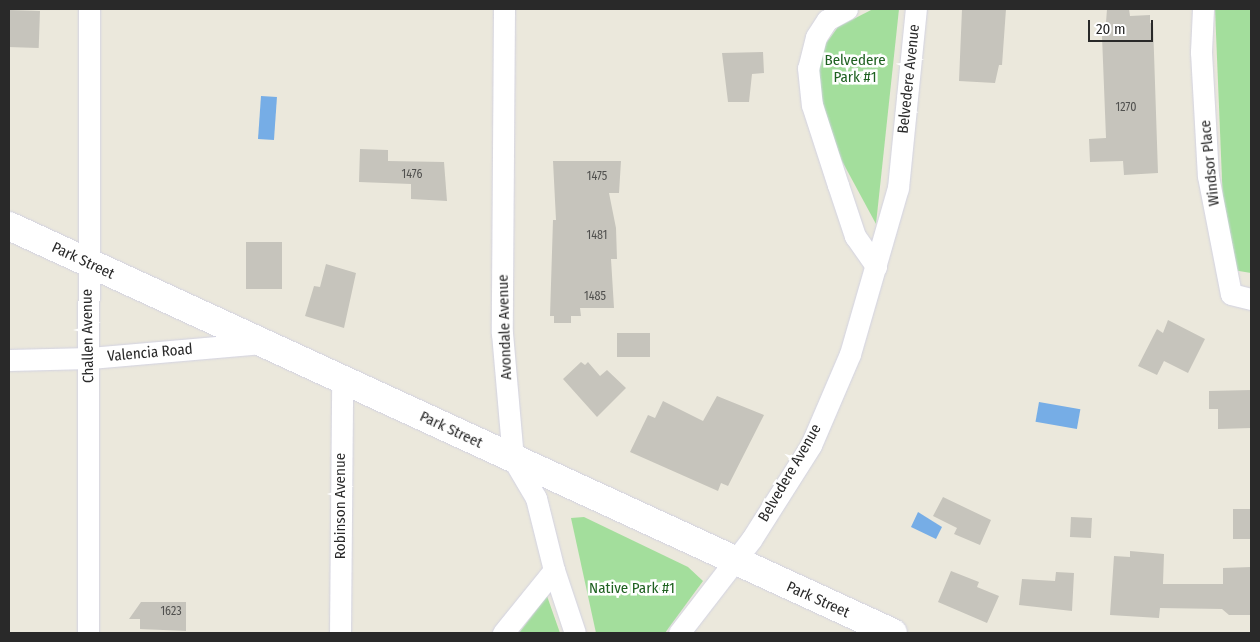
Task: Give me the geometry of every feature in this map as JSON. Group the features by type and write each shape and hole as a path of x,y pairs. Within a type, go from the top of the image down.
{"street":[{"name":"Challen Avenue","path":"88,633 90,358 86,263 90,9"},
{"name":"Avondale Avenue","path":"504,9 502,333 513,459 536,498 554,570 575,633"},
{"path":"848,9 827,20 816,37 808,68 812,105 856,236 876,266"},
{"name":"Belvedere Avenue","path":"679,633 732,561 751,540 811,445 850,354 898,188 916,9"},
{"name":"Windsor Place","path":"1203,9 1201,52 1208,176 1231,294 1251,298"},
{"name":"Park Street","path":"9,226 732,561 893,633"},
{"name":"Valencia Road","path":"9,360 90,358 262,343"},
{"name":"Robinson Avenue","path":"340,633 342,380"},
{"path":"503,633 554,570"}],"green space":[{"name":"Belvedere Park #1","path":"873,9 899,9 876,224 842,161 826,117 816,71 821,50 838,27"},
{"path":"1215,9 1251,9 1251,273 1233,270 1225,253"},
{"name":"Native Park #1","path":"584,517 688,567 703,581 665,633 596,633 571,518"},
{"path":"547,596 560,633 519,633"}],"water":[{"path":"261,96 277,97 274,140 258,139"},
{"path":"1039,402 1080,409 1077,429 1036,422"},
{"path":"918,512 942,527 936,539 911,527"}],"building":[{"path":"962,9 1006,9 1002,65 999,65 995,83 959,81"},
{"path":"1107,9 1129,9 1130,16 1150,15 1150,23 1153,23 1158,173 1124,175 1123,161 1090,162 1089,139 1106,138 1102,36 1105,36"},
{"path":"9,10 40,11 39,48 9,47"},
{"path":"763,52 764,73 752,74 749,102 728,102 722,53"},
{"path":"360,149 388,150 388,161 444,162 447,201 411,199 411,184 359,182"},
{"path":"553,161 621,161 619,193 609,193 616,228 617,259 611,259 614,308 580,308 581,316 571,316 571,323 554,323 554,316 550,316 553,220 556,220"},
{"path":"246,242 282,242 282,289 246,289"},
{"path":"326,264 356,273 344,328 305,316 314,286 320,287"},
{"path":"1168,320 1205,339 1188,373 1164,361 1157,375 1138,366 1157,329 1163,333"},
{"path":"617,333 650,333 650,357 617,357"},
{"path":"581,362 585,365 588,362 600,376 607,370 626,388 597,417 563,379"},
{"path":"1251,390 1251,428 1218,429 1218,409 1209,409 1209,391"},
{"path":"717,396 764,415 728,486 721,483 718,491 630,452 648,415 655,418 663,401 703,421"},
{"path":"943,497 991,520 980,545 954,534 957,528 933,516"},
{"path":"1233,509 1251,509 1251,539 1233,539"},
{"path":"1071,517 1092,518 1091,538 1070,537"},
{"path":"1130,551 1164,554 1163,584 1223,584 1223,568 1251,567 1251,615 1229,615 1222,609 1160,608 1159,618 1110,615 1114,556 1130,557"},
{"path":"951,571 979,582 977,587 999,596 987,623 938,602"},
{"path":"1056,572 1074,573 1072,611 1019,605 1022,579 1055,581"},
{"path":"141,602 186,602 186,631 140,629 140,619 129,619"}]}
